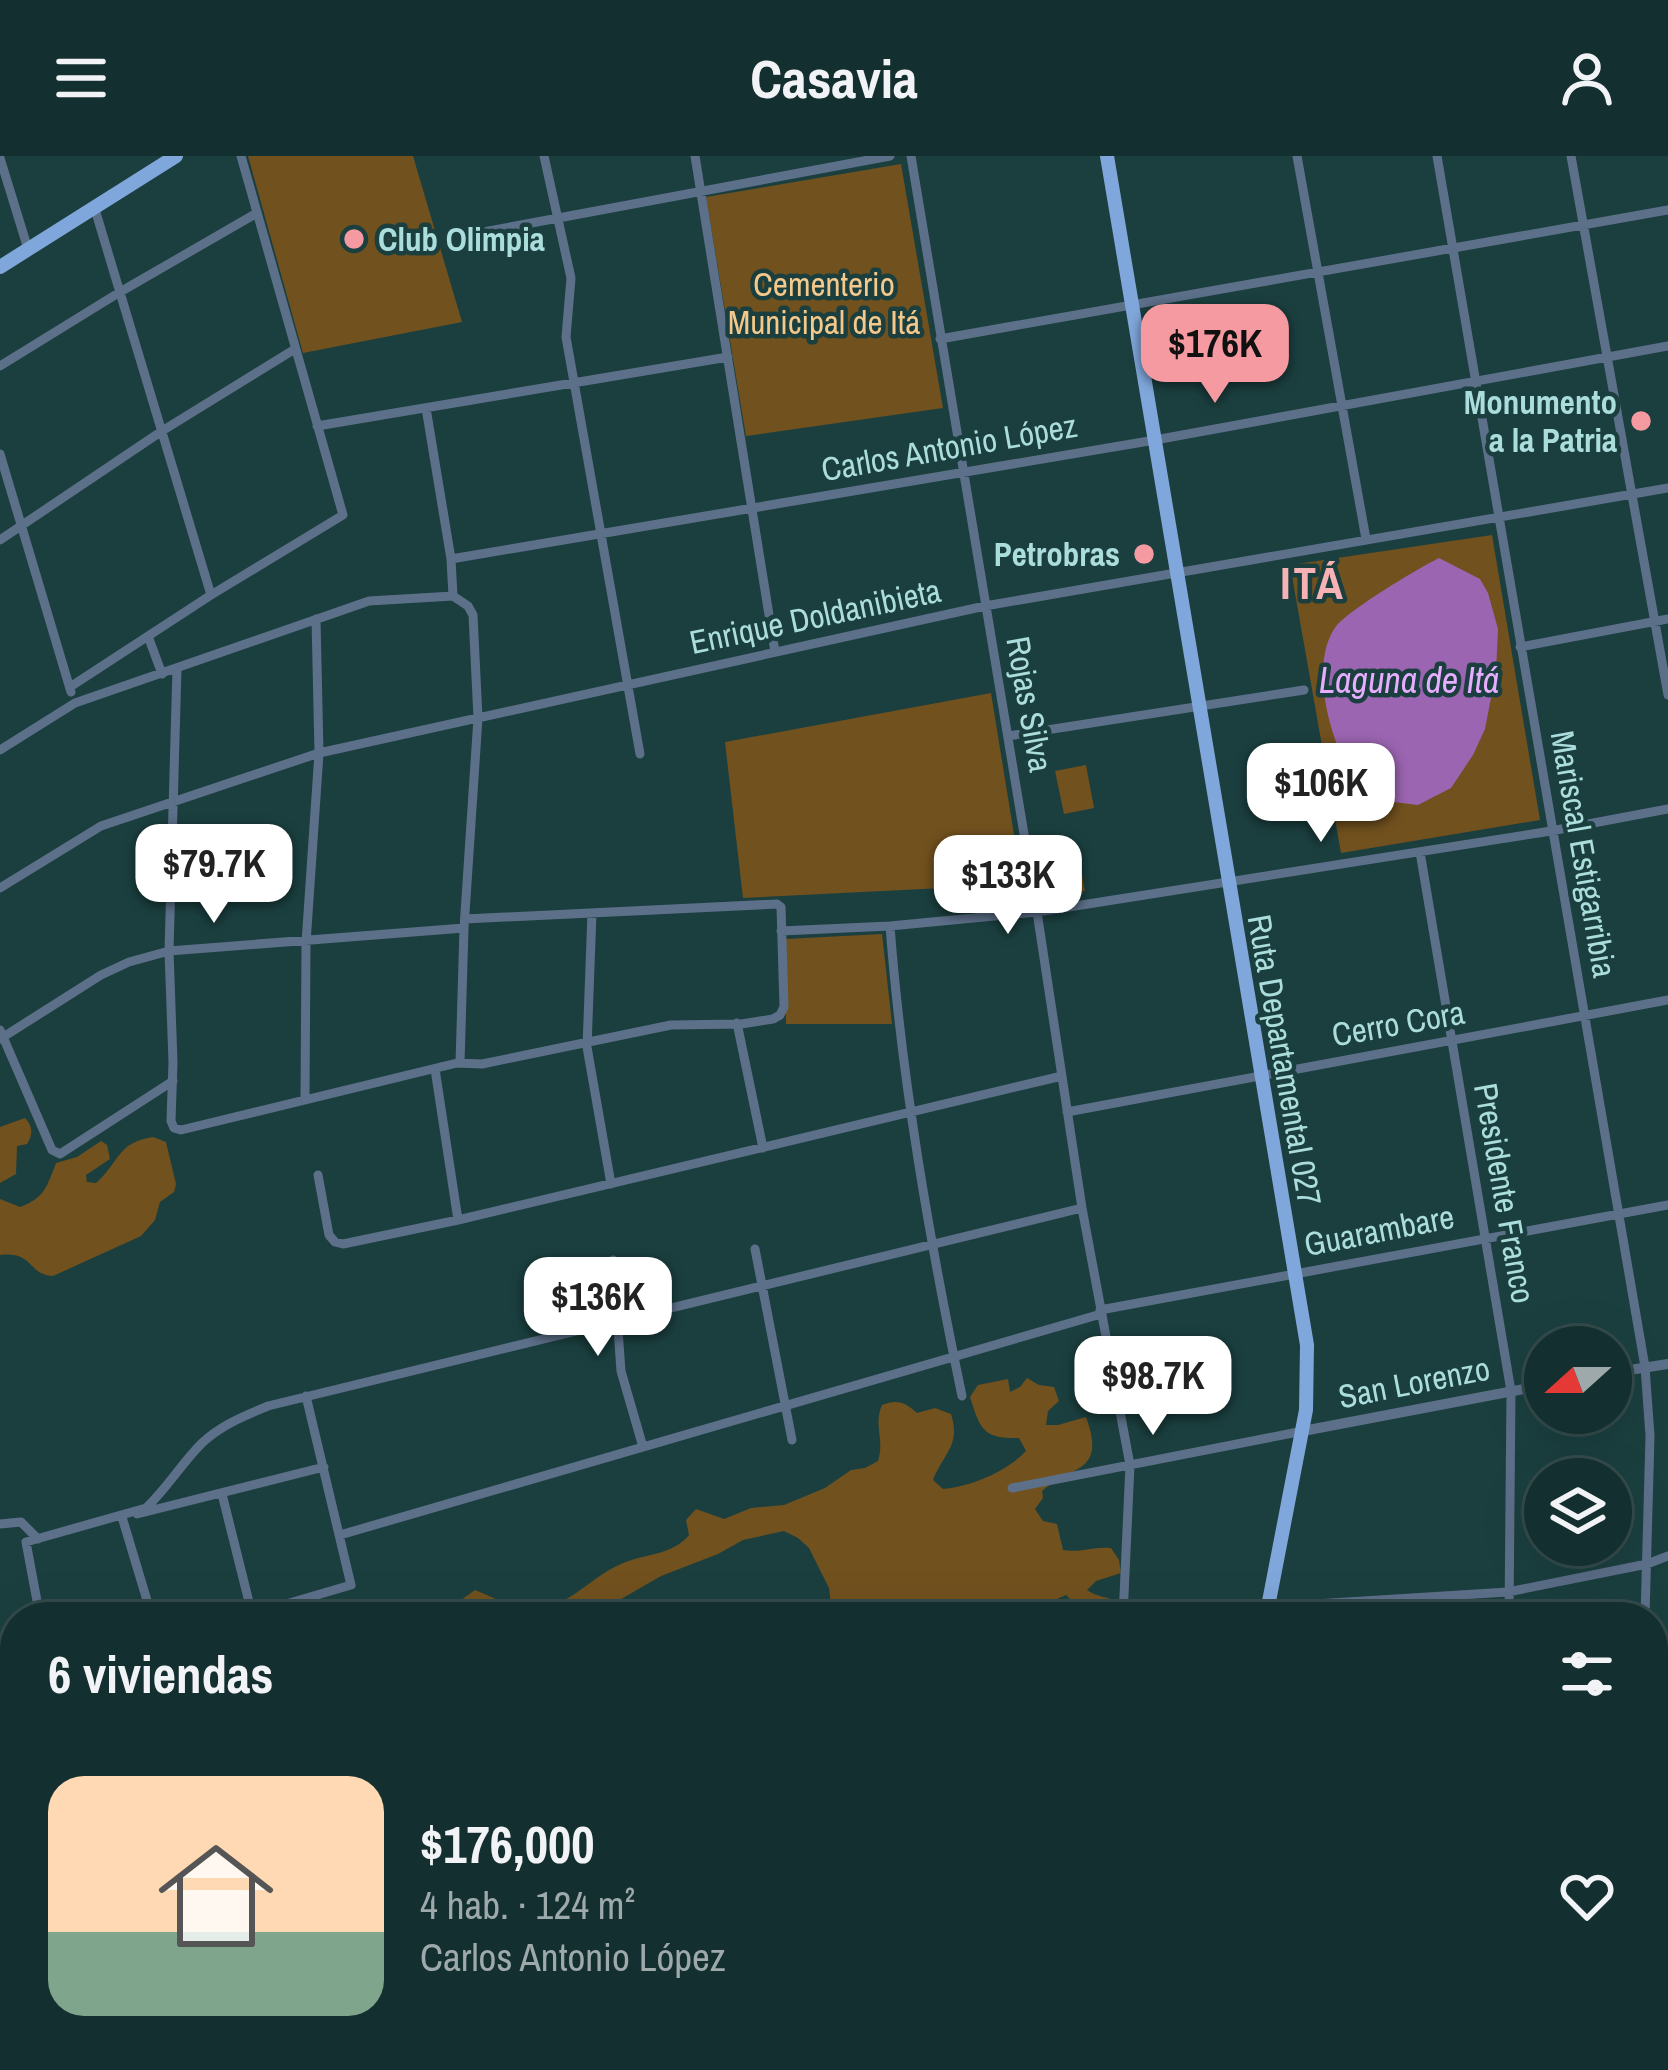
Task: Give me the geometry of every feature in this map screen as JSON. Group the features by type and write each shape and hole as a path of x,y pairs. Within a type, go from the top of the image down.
{"main road":[{"name":"Ruta Departamental 027","path":"1107,156 1307,1345 1303,1431 1269,1602"},
{"path":"0,267 169,158"}],"street":[{"path":"70,687 343,515 241,156"},
{"path":"544,156 571,278 566,338 640,754"},
{"path":"694,156 776,652"},
{"path":"478,233 890,156"},
{"name":"Rojas Silva","path":"911,156 1082,1208 1130,1465 1124,1602"},
{"path":"1297,156 1366,539"},
{"name":"Mariscal Estigarribia","path":"1437,156 1645,1367 1650,1436 1645,1602"},
{"path":"1570,156 1668,695"},
{"path":"0,158 28,249"},
{"path":"94,206 211,595"},
{"path":"940,339 1668,210"},
{"path":"0,366 257,213"},
{"name":"Carlos Antonio López","path":"451,559 1155,440 1668,346"},
{"path":"0,540 162,431 296,349"},
{"path":"317,426 728,357"},
{"path":"426,407 453,596"},
{"path":"0,454 75,703"},
{"name":"Enrique Doldanibieta","path":"0,888 101,826 320,753 986,607 1668,488"},
{"path":"1,745 75,703 369,601 453,596 473,615 478,718 460,1064"},
{"path":"1520,647 1668,619"},
{"path":"305,1099 307,943 320,753 316,620"},
{"path":"148,636 162,674"},
{"path":"173,1081 60,1154 52,1150 1,1035 100,975 169,951 307,943 592,913 777,904 781,907 784,1007 773,1019 671,1025 482,1064 435,1069 174,1128 171,1121 173,1081 169,951 177,668"},
{"path":"1008,736 1304,690"},
{"path":"782,931 1037,912 1668,809"},
{"name":"Presidente Franco","path":"1420,852 1511,1390 1508,1602"},
{"path":"592,913 587,1042 611,1184"},
{"path":"890,926 912,1112 962,1396"},
{"name":"Cerro Cora","path":"1067,1112 1668,1000"},
{"path":"737,1023 763,1148"},
{"path":"435,1069 458,1220"},
{"path":"319,1174 326,1226 335,1242 344,1244 1062,1076"},
{"name":"Guarambare","path":"340,1534 1101,1312 1668,1205"},
{"path":"37,1602 26,1542 146,1508 201,1444 223,1427 268,1406 1082,1208"},
{"path":"755,1249 792,1440"},
{"path":"614,1260 621,1371 643,1447"},
{"path":"1632,1369 1668,1364"},
{"name":"San Lorenzo","path":"1012,1488 1524,1388"},
{"path":"294,1602 351,1585 306,1396"},
{"path":"124,1516 148,1514 324,1467"},
{"path":"222,1494 244,1602"},
{"path":"124,1516 148,1602"},
{"path":"0,1524 21,1522 38,1539"},
{"path":"1388,1602 1508,1592 1668,1556"}],"green space":[{"name":"Club Olimpia","path":"248,156 413,156 462,322 303,353"},
{"name":"Cementerio Municipal de Itá","path":"901,164 943,408 746,436 706,197"},
{"path":"1492,535 1540,820 1341,853 1290,565"},
{"path":"991,693 1022,884 743,898 725,742"},
{"path":"1086,765 1094,808 1064,814 1055,771"},
{"path":"1077,847 1085,891 1059,895 1051,851"},
{"path":"882,934 892,1024 786,1024 786,939"},
{"path":"25,1118 30,1137 27,1144 17,1146 16,1174 0,1183 0,1127"},
{"path":"153,1137 166,1142 176,1184 141,1236 53,1276 39,1272 19,1256 0,1255 0,1199 20,1207 35,1200 56,1163 77,1157 101,1141 110,1159 86,1175 87,1182 96,1183 125,1149"},
{"path":"1027,1378 1054,1387 1059,1401 1048,1411 1046,1425 1086,1417 1092,1449 1089,1459 1042,1491 1035,1509 1043,1521 1057,1524 1063,1550 1111,1548 1121,1573 1096,1581 1087,1590 1118,1602 1073,1602 1066,1595 1053,1602 831,1602 829,1588 809,1548 784,1531 743,1540 661,1576 616,1602 558,1602 621,1564 682,1542 689,1535 686,1520 696,1509 724,1519 751,1508 784,1505 878,1461 880,1413 887,1403 901,1403 917,1413 935,1408 951,1414 953,1441 933,1480 943,1489 988,1477 1026,1451 1019,1438 998,1437 985,1430 970,1397 978,1385 1008,1379 1010,1392"},
{"path":"475,1590 504,1602 459,1602"}],"water":[{"name":"Laguna de Itá","path":"1439,558 1480,579 1498,629 1485,729 1451,788 1418,805 1370,799 1345,764 1328,715 1323,665 1328,643 1337,625 1356,609"}],"place":[{"name":"Club Olimpia","path":"354,239"},
{"name":"Monumento a la Patria","path":"1641,421"},
{"name":"Petrobras","path":"1144,554"}],"district":[{"name":"ITÁ","path":"1313,582"}]}
